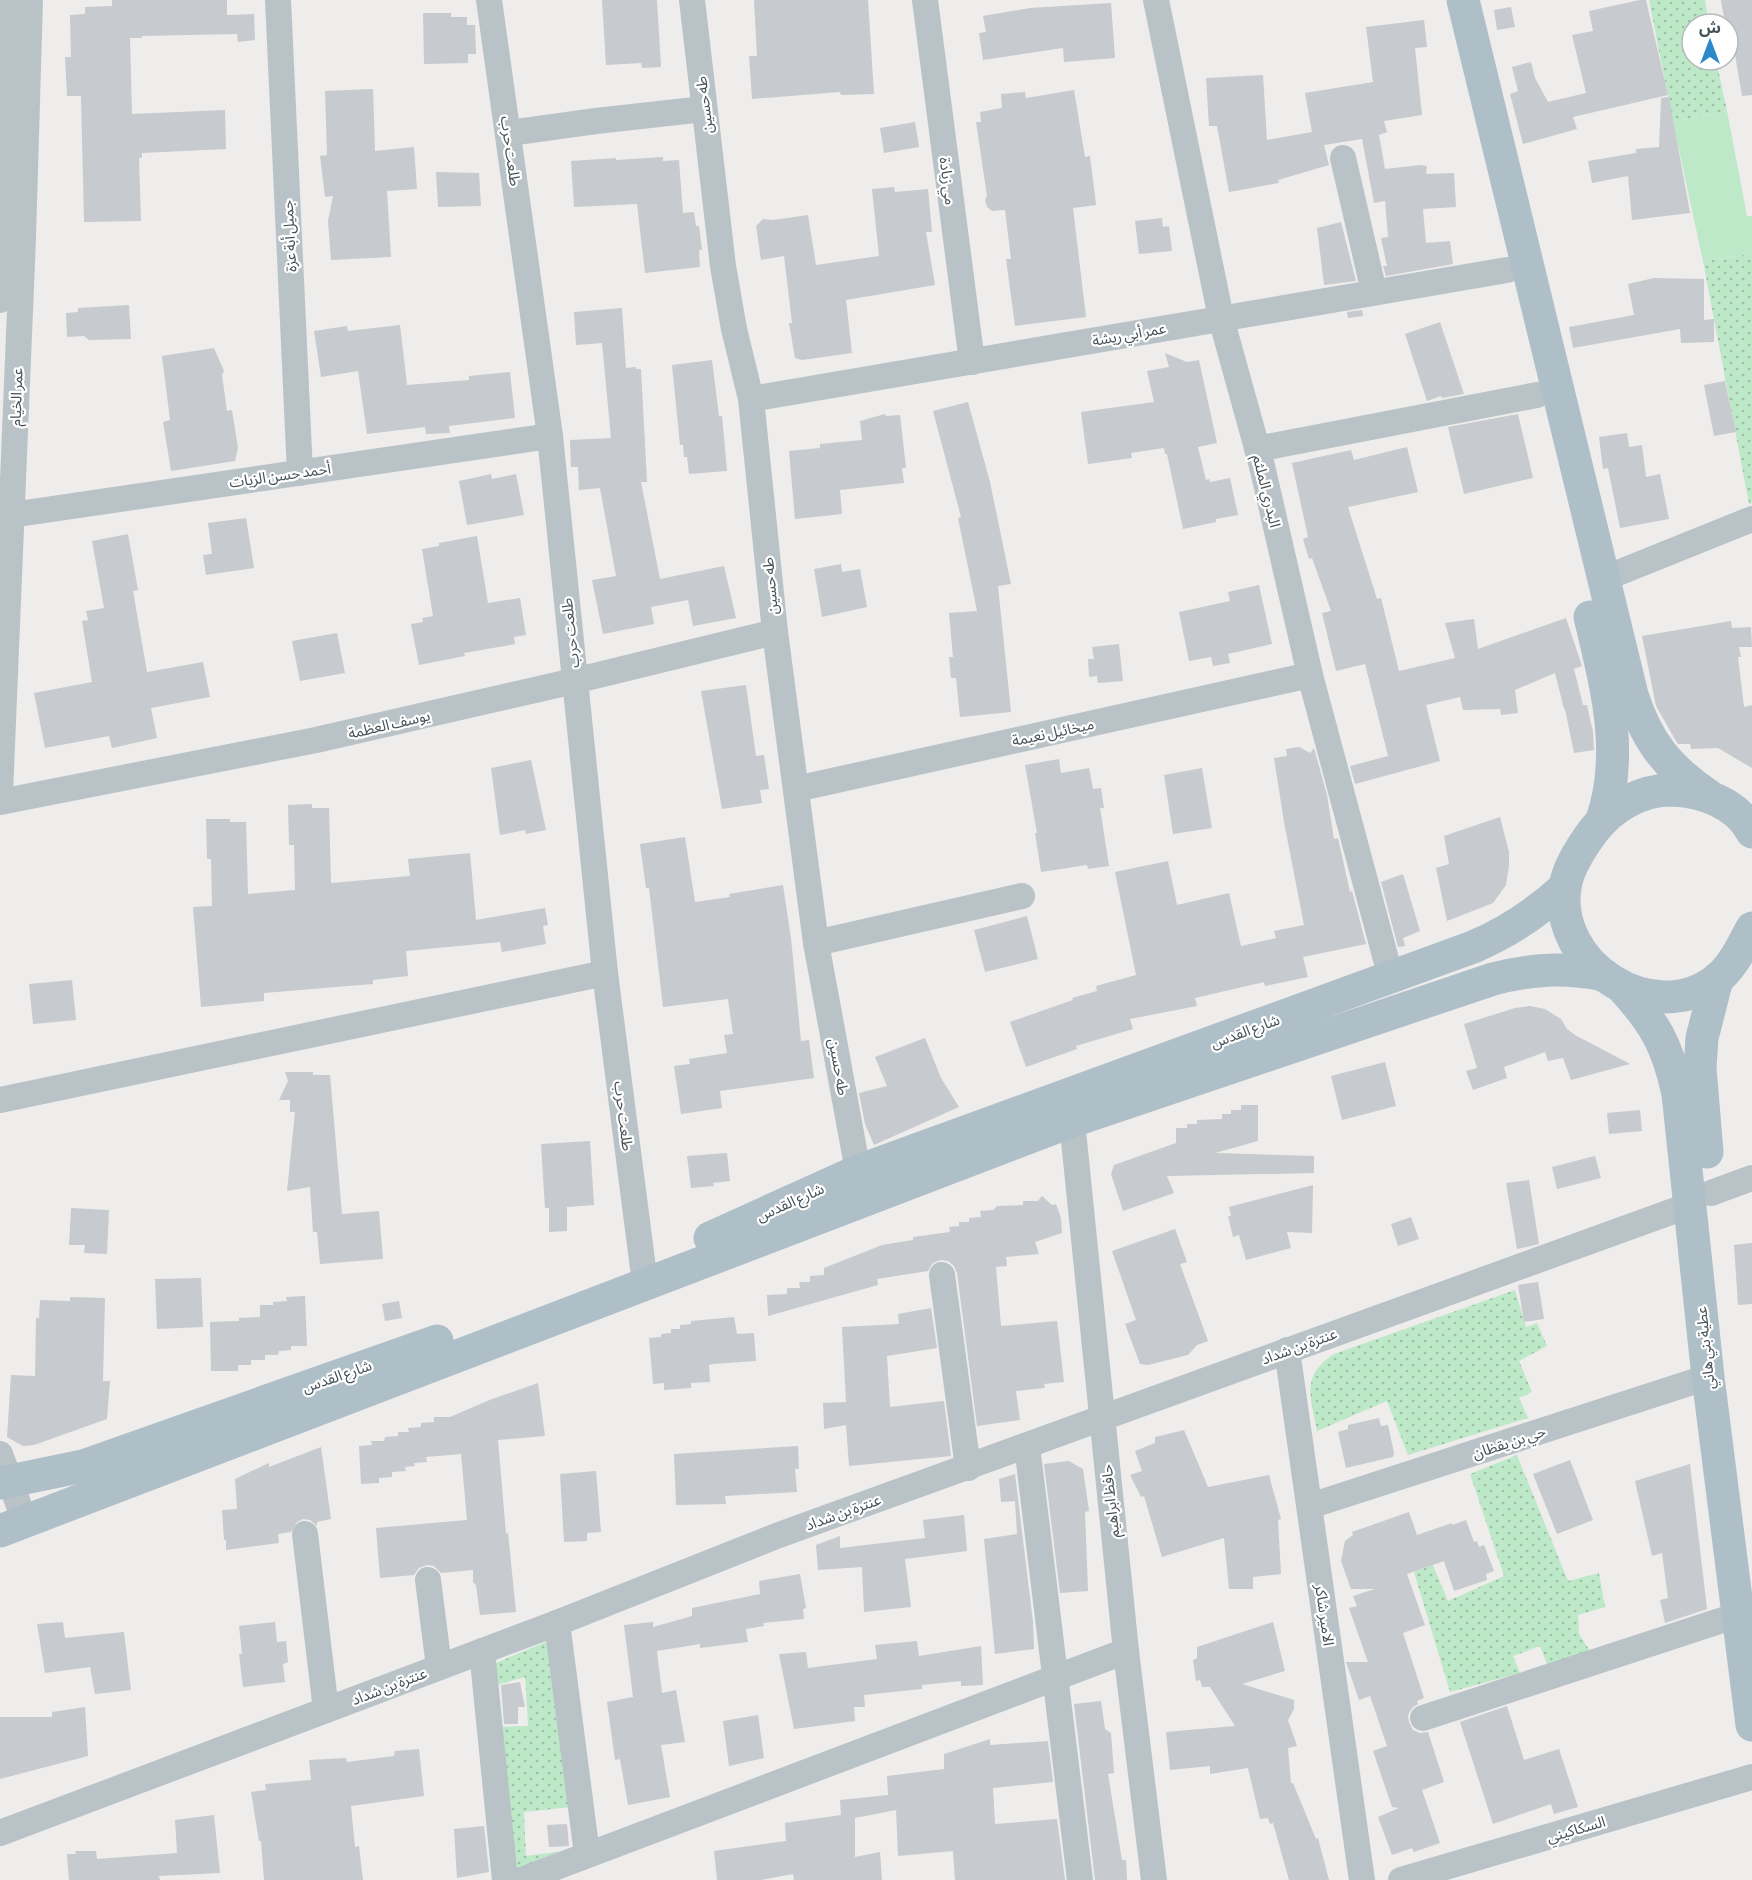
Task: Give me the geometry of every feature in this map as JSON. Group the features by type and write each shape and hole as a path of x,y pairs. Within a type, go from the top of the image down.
{"main road":[{"path":"1441,0 1594,634 1613,729 1613,776 1609,800 1602,820"},
{"path":"1463,0 1603,579 1640,720 1652,743 1668,763 1687,781 1730,804 1752,832"},
{"path":"1565,887 1574,862 1586,840 1602,820 1620,805 1641,795 1663,790 1686,790 1730,804"},
{"name":"شارع القدس","path":"3,1472 83,1466 643,1268 858,1171 1391,978 1493,938 1532,915 1565,887"},
{"name":"عطية بني هاني","path":"1565,887 1565,912 1572,936 1585,957 1642,1009 1660,1035 1672,1064 1701,1199 1708,1377 1752,1725"},
{"path":"12,1526 1071,1121 1493,979 1515,973 1559,969 1612,980 1640,995 1660,998 1680,997 1700,990 1717,979 1731,965 1752,928"},
{"path":"1717,979 1702,1038 1700,1068 1701,1199 1730,1377 1752,1565"}],"street":[{"name":"عمر الخيام","path":"0,794 11,515 8,236 10,0"},
{"name":"عمر الخيام","path":"0,300 30,0"},
{"name":"جميل أبة عزة","path":"278,0 300,473"},
{"name":"طلعت حرب","path":"489,0 549,436 605,973 643,1268"},
{"name":"طه حسين","path":"692,0 723,266 734,329 751,399 775,632 816,943 858,1171"},
{"name":"مي زيادة","path":"925,0 972,362"},
{"name":"البدري الملثم","path":"1156,0 1221,318 1257,449 1310,675 1391,978"},
{"path":"509,133 704,109"},
{"path":"1343,158 1374,292"},
{"name":"عمر أبي ريشة","path":"751,399 1508,270"},
{"path":"1257,449 1537,395"},
{"name":"أحمد حسن الزيات","path":"11,515 549,436"},
{"path":"1603,579 1752,519"},
{"name":"يوسف العظمة","path":"0,802 316,740 775,632"},
{"name":"ميخائيل نعيمة","path":"796,789 1310,675"},
{"path":"816,943 1022,896"},
{"path":"0,1100 605,973"},
{"name":"حافظ ابراهيم","path":"1071,1121 1126,1652 1154,1880"},
{"name":"عنترة بن شداد","path":"0,1833 556,1623 779,1535 1701,1199 1752,1178"},
{"path":"942,1275 968,1467"},
{"name":"الامير شاكر","path":"1287,1350 1362,1880"},
{"name":"حي بن يقظان","path":"1310,1506 1708,1377"},
{"path":"1027,1446 1080,1880"},
{"path":"3,1472 12,1526"},
{"path":"305,1534 326,1710"},
{"path":"428,1580 439,1667"},
{"path":"1423,1718 1738,1615"},
{"path":"556,1623 587,1854"},
{"path":"482,1651 505,1880"},
{"path":"522,1880 1126,1652"},
{"name":"السكاكيني","path":"1401,1880 1752,1777"}],"green space":[{"path":"1649,0 1705,0 1707,12 1680,12 1680,72 1719,72 1727,111 1673,122"},
{"path":"1727,111 1747,216 1752,216 1752,254 1703,261 1673,122"},
{"path":"1752,254 1752,503 1749,504 1703,261"},
{"path":"1515,1290 1526,1327 1537,1323 1547,1346 1519,1361 1532,1392 1519,1398 1528,1418 1408,1455 1387,1401 1317,1431 1310,1388 1316,1371 1334,1354"},
{"path":"1517,1455 1568,1581 1599,1573 1605,1607 1578,1615 1579,1634 1590,1651 1547,1664 1540,1646 1513,1656 1520,1673 1450,1692 1414,1572 1433,1565 1448,1601 1504,1576 1470,1474"},
{"path":"553,1639 571,1807 524,1812 526,1856 571,1850 511,1875 495,1727 528,1726 525,1677 493,1686 491,1665"}],"building":[{"path":"112,0 227,0 227,15 254,14 255,40 238,42 237,34 130,38 132,114 225,110 226,149 142,153 142,158 139,158 141,221 84,222 81,96 67,96 65,57 71,57 70,15 85,14 85,7 112,6"},
{"path":"602,0 657,0 661,67 642,68 641,63 606,65"},
{"path":"754,0 868,0 874,94 841,95 840,92 752,99 749,56 757,56"},
{"path":"1646,0 1668,95 1573,117 1577,129 1523,144 1510,94 1518,91 1512,67 1531,62 1535,78 1548,102 1586,93 1572,35 1593,31 1589,11"},
{"path":"1721,0 1752,0 1752,95 1742,96 1738,72 1740,72 1740,12 1723,12"},
{"path":"1111,3 1115,58 1064,62 1063,48 983,60 979,33 986,32 983,16 1030,8"},
{"path":"1511,7 1515,27 1497,30 1494,10"},
{"path":"423,13 451,13 451,17 467,17 467,25 475,25 476,54 468,54 468,63 424,64"},
{"path":"1424,20 1427,47 1415,48 1422,115 1384,121 1387,132 1379,135 1385,169 1420,165 1427,166 1426,174 1454,173 1456,207 1423,209 1426,243 1450,241 1453,264 1386,276 1383,266 1387,266 1381,238 1388,237 1385,201 1374,203 1362,139 1324,145 1329,165 1278,180 1279,183 1229,192 1217,126 1209,126 1206,78 1263,75 1267,140 1312,132 1305,93 1373,82 1366,27"},
{"path":"373,89 375,151 414,147 417,189 387,191 391,257 331,260 328,221 333,196 325,197 320,156 327,155 325,91"},
{"path":"1074,90 1085,157 1090,156 1096,205 1073,208 1086,317 1015,326 1006,259 1011,259 1005,210 992,211 987,207 976,122 981,122 980,112 1002,108 1001,94 1025,92 1026,98"},
{"path":"1669,97 1690,213 1632,220 1628,176 1592,183 1588,161 1636,153 1636,149 1659,147 1661,98"},
{"path":"915,122 919,147 884,153 880,128"},
{"path":"663,157 663,161 679,160 683,213 694,212 696,226 699,226 702,250 699,250 700,267 645,273 637,204 574,207 571,161"},
{"path":"436,172 479,173 481,206 438,207"},
{"path":"894,187 895,192 928,189 932,232 926,232 935,285 846,300 852,353 802,360 795,358 789,323 792,323 784,256 761,260 756,226 763,219 773,220 808,215 816,265 879,256 872,189"},
{"path":"1162,218 1163,227 1169,226 1172,251 1139,254 1135,221"},
{"path":"1341,222 1356,281 1324,285 1317,228"},
{"path":"1654,278 1704,279 1704,320 1714,319 1714,342 1681,343 1680,329 1573,348 1569,327 1634,315 1628,284"},
{"path":"129,305 131,339 89,340 84,336 67,337 66,313 78,312 78,308"},
{"path":"622,308 626,368 641,369 647,482 641,482 660,579 724,566 736,618 693,626 688,600 651,607 654,624 603,634 592,580 616,576 600,488 579,490 578,467 571,467 570,440 611,438 602,343 576,345 574,312"},
{"path":"1362,310 1363,316 1348,318 1347,312"},
{"path":"1440,322 1464,394 1442,398 1441,396 1427,401 1405,334"},
{"path":"400,325 407,385 469,380 469,376 510,372 515,418 449,426 450,433 426,434 425,427 367,434 358,371 321,377 314,331 347,326 348,331"},
{"path":"214,348 224,371 222,375 227,411 232,410 238,448 235,461 171,471 163,422 170,420 162,356"},
{"path":"1165,353 1187,362 1199,360 1217,443 1198,447 1206,480 1209,479 1210,482 1230,478 1238,515 1183,529 1164,448 1131,453 1132,458 1088,464 1081,412 1154,402 1147,371 1169,367"},
{"path":"712,360 719,416 722,416 727,471 689,474 687,457 684,457 683,445 680,445 672,365"},
{"path":"1725,381 1736,432 1714,436 1704,385"},
{"path":"968,402 990,482 1011,584 998,586 1011,712 960,717 956,678 951,678 949,657 953,657 949,613 977,611 958,518 961,517 933,411"},
{"path":"885,414 886,416 900,415 906,468 902,468 904,483 840,490 842,514 795,519 789,451 820,448 820,444 862,440 860,421"},
{"path":"1518,414 1533,478 1464,494 1448,427"},
{"path":"1627,433 1629,447 1642,445 1646,477 1660,474 1669,519 1620,528 1608,468 1603,469 1599,437"},
{"path":"1407,447 1418,492 1348,507 1377,599 1381,598 1399,671 1455,658 1445,623 1474,619 1478,649 1566,618 1582,666 1574,669 1583,705 1587,705 1594,750 1574,753 1555,673 1515,690 1518,713 1501,715 1500,709 1463,710 1460,697 1426,705 1440,761 1355,784 1350,766 1388,756 1365,664 1336,671 1322,613 1331,611 1303,539 1308,537 1292,463 1351,450 1354,460"},
{"path":"491,474 492,479 516,474 524,515 467,525 459,481"},
{"path":"246,518 254,568 206,575 203,555 212,554 208,523"},
{"path":"128,534 138,590 133,591 147,672 203,662 210,697 151,708 157,738 112,748 109,736 45,748 34,693 92,682 82,621 88,620 86,611 104,608 92,541"},
{"path":"477,536 488,603 520,598 526,635 514,637 515,644 464,653 465,656 419,665 411,624 423,622 422,618 433,616 422,549 439,546 439,543"},
{"path":"841,564 842,572 860,569 867,607 822,617 814,569"},
{"path":"1259,585 1272,644 1228,654 1230,663 1213,666 1211,657 1189,661 1179,612 1230,601 1228,592"},
{"path":"1731,621 1732,628 1751,627 1752,647 1739,647 1741,657 1738,657 1744,707 1752,705 1752,768 1718,748 1691,749 1690,744 1678,744 1656,706 1642,636"},
{"path":"337,633 345,673 300,681 292,641"},
{"path":"1119,644 1123,681 1098,683 1097,676 1089,677 1088,659 1094,659 1092,647"},
{"path":"746,685 756,756 764,755 769,789 760,790 762,803 722,809 701,691"},
{"path":"1299,747 1310,753 1314,748 1327,795 1334,839 1338,838 1350,892 1352,891 1366,944 1303,957 1308,977 1265,986 1264,982 1195,998 1197,1006 1130,1019 1133,1029 1076,1046 1077,1049 1026,1067 1010,1022 1097,991 1096,986 1136,975 1115,872 1168,861 1177,905 1229,893 1241,946 1276,938 1274,931 1304,925 1274,758 1287,756 1286,749"},
{"path":"1059,759 1061,773 1089,768 1093,789 1101,788 1104,808 1100,808 1109,866 1088,869 1087,865 1041,872 1035,833 1037,833 1025,765"},
{"path":"531,760 546,830 526,834 525,830 500,835 491,768"},
{"path":"1202,768 1212,828 1173,834 1164,775"},
{"path":"312,804 312,808 329,808 331,883 410,876 408,859 470,853 476,920 545,908 548,925 543,926 546,944 502,952 500,942 406,951 408,976 373,980 373,984 264,993 264,1001 201,1007 193,907 212,906 211,859 207,859 206,819 246,822 248,894 295,890 294,845 289,845 288,805"},
{"path":"1500,817 1509,852 1506,885 1493,903 1447,921 1436,868 1449,864 1444,836"},
{"path":"685,837 695,902 783,885 791,938 801,1041 809,1040 814,1078 720,1091 722,1108 681,1114 674,1066 690,1064 689,1059 727,1053 724,1035 733,1034 728,999 663,1007 649,888 646,888 640,844"},
{"path":"1403,874 1420,931 1403,938 1405,946 1398,947 1381,882"},
{"path":"1027,916 1038,959 985,972 974,930"},
{"path":"72,980 76,1020 33,1024 29,984"},
{"path":"1530,1006 1545,1009 1561,1019 1567,1029 1575,1035 1630,1064 1571,1080 1563,1058 1548,1061 1545,1052 1504,1067 1507,1078 1473,1090 1466,1071 1477,1068 1464,1024 1515,1008"},
{"path":"925,1038 941,1078 959,1107 874,1145 865,1124 859,1093 887,1086 875,1057"},
{"path":"1385,1062 1396,1106 1342,1120 1331,1076"},
{"path":"285,1072 313,1072 313,1075 330,1075 342,1214 379,1211 383,1259 320,1264 317,1232 313,1232 310,1187 287,1191 295,1112 290,1112 290,1100 279,1100 288,1081"},
{"path":"1241,1105 1258,1105 1258,1141 1215,1153 1314,1156 1314,1173 1167,1176 1174,1193 1123,1211 1111,1174 1114,1165 1176,1143 1176,1128 1187,1128 1187,1124 1197,1124 1197,1120 1222,1119 1222,1114 1231,1114 1231,1110 1241,1110"},
{"path":"1640,1110 1642,1131 1609,1134 1607,1113"},
{"path":"590,1141 594,1205 567,1207 567,1231 549,1232 549,1208 545,1208 541,1144"},
{"path":"727,1153 730,1181 713,1183 714,1186 691,1188 687,1156"},
{"path":"1595,1156 1601,1178 1557,1189 1552,1167"},
{"path":"1529,1180 1539,1244 1517,1249 1506,1183"},
{"path":"1313,1185 1312,1233 1287,1232 1291,1248 1246,1260 1239,1235 1233,1237 1228,1216 1231,1216 1229,1207"},
{"path":"1042,1196 1052,1205 1056,1204 1061,1218 1062,1233 1035,1242 1039,1254 1006,1257 1007,1266 996,1267 1001,1326 1057,1321 1064,1382 1044,1384 1045,1388 1016,1391 1020,1420 977,1426 957,1273 948,1261 941,1260 933,1263 928,1271 877,1279 878,1285 768,1316 767,1295 787,1294 787,1288 800,1288 799,1282 810,1282 810,1276 824,1275 824,1268 882,1245 913,1240 913,1237 950,1232 949,1227 959,1226 959,1222 969,1222 969,1218 981,1217 980,1211 993,1210 997,1206 1023,1205 1023,1201 1038,1201"},
{"path":"71,1208 109,1210 107,1254 84,1253 85,1245 69,1245"},
{"path":"1411,1217 1419,1239 1398,1246 1391,1224"},
{"path":"1175,1229 1187,1262 1180,1264 1208,1341 1197,1345 1188,1355 1148,1365 1140,1364 1125,1324 1136,1320 1112,1251"},
{"path":"1752,1243 1752,1304 1738,1305 1734,1245"},
{"path":"201,1278 203,1327 157,1329 155,1279"},
{"path":"1538,1282 1544,1319 1524,1322 1518,1285"},
{"path":"305,1296 307,1346 291,1346 291,1350 279,1351 278,1355 265,1355 265,1360 251,1360 251,1365 238,1365 238,1371 211,1371 210,1322 239,1321 239,1318 260,1317 260,1305 273,1305 273,1302 287,1301 286,1297"},
{"path":"70,1297 105,1298 103,1381 110,1381 107,1419 34,1445 23,1446 7,1437 11,1375 35,1376 36,1318 39,1318 40,1300 70,1301"},
{"path":"399,1301 402,1318 385,1321 382,1304"},
{"path":"931,1308 937,1348 887,1356 890,1407 944,1401 951,1456 849,1466 846,1425 824,1429 823,1403 846,1402 842,1327 899,1324 898,1314"},
{"path":"734,1317 737,1334 754,1333 756,1361 709,1365 710,1382 691,1383 691,1388 664,1390 664,1383 653,1384 649,1338 671,1333 671,1329 680,1329 680,1325 691,1324 691,1321"},
{"path":"538,1383 545,1436 498,1440 506,1534 508,1533 516,1612 480,1615 476,1585 473,1582 473,1570 441,1573 434,1566 427,1565 419,1568 414,1575 380,1578 376,1528 467,1520 461,1454 426,1457 427,1462 414,1463 415,1466 405,1467 406,1471 392,1472 392,1477 379,1478 379,1483 361,1484 359,1446 372,1445 371,1441 384,1441 385,1437 398,1436 398,1432 409,1432 408,1428 421,1427 421,1423 434,1422 434,1417 450,1417"},
{"path":"1379,1418 1381,1426 1388,1425 1393,1457 1346,1468 1338,1432 1348,1429 1348,1425"},
{"path":"1184,1430 1208,1487 1269,1475 1281,1519 1278,1520 1281,1574 1253,1577 1253,1589 1229,1589 1224,1538 1162,1557 1144,1496 1141,1497 1130,1475 1142,1471 1135,1451 1155,1443 1155,1437"},
{"path":"798,1446 799,1469 795,1469 797,1492 725,1496 726,1504 676,1505 674,1454"},
{"path":"321,1447 331,1519 317,1522 317,1526 310,1520 303,1519 297,1522 291,1532 278,1534 279,1543 226,1550 222,1510 237,1509 235,1479 269,1463 269,1467"},
{"path":"1570,1460 1593,1520 1557,1534 1533,1474"},
{"path":"1069,1461 1083,1469 1089,1511 1085,1512 1088,1591 1060,1593 1044,1464"},
{"path":"1690,1464 1707,1609 1665,1623 1660,1600 1668,1598 1662,1553 1652,1556 1635,1481"},
{"path":"596,1471 601,1532 587,1533 587,1541 564,1542 560,1474"},
{"path":"1015,1474 1033,1622 1034,1649 995,1654 984,1539 1017,1534 1015,1501 1001,1502 999,1479"},
{"path":"1409,1512 1417,1535 1466,1520 1474,1542 1477,1541 1479,1547 1484,1545 1494,1571 1486,1574 1487,1580 1454,1591 1444,1561 1407,1574 1425,1625 1403,1633 1424,1698 1417,1701 1418,1704 1412,1708 1408,1715 1409,1722 1413,1730 1420,1733 1428,1732 1444,1782 1422,1790 1440,1843 1414,1852 1412,1848 1392,1855 1378,1817 1399,1808 1392,1807 1373,1751 1387,1746 1370,1696 1359,1700 1346,1662 1368,1662 1349,1608 1357,1606 1353,1596 1375,1589 1351,1589 1341,1561 1345,1541 1353,1535 1352,1532"},
{"path":"964,1515 967,1551 905,1559 911,1607 864,1612 862,1567 818,1570 816,1545 840,1536 840,1548 925,1538 923,1520"},
{"path":"800,1574 806,1608 803,1609 804,1619 763,1623 764,1626 746,1629 748,1642 700,1648 700,1644 657,1651 662,1693 676,1690 685,1742 661,1745 670,1797 628,1805 620,1759 615,1760 607,1702 633,1697 624,1625 653,1622 653,1627 692,1616 692,1608 760,1594 759,1581"},
{"path":"63,1622 65,1638 124,1632 131,1690 95,1694 90,1667 45,1673 37,1624"},
{"path":"275,1622 277,1642 286,1641 288,1662 283,1664 285,1682 243,1687 239,1654 242,1654 239,1626"},
{"path":"1273,1622 1285,1671 1242,1684 1294,1700 1294,1709 1288,1720 1297,1746 1288,1748 1291,1783 1293,1783 1316,1839 1318,1838 1329,1880 1289,1880 1273,1823 1270,1824 1268,1818 1260,1819 1248,1768 1210,1774 1210,1766 1170,1770 1166,1732 1235,1726 1210,1687 1202,1687 1200,1680 1196,1681 1193,1660 1197,1658 1197,1647"},
{"path":"917,1641 919,1656 981,1646 983,1685 961,1686 961,1681 922,1685 922,1689 864,1695 865,1707 854,1707 855,1721 794,1729 779,1654 806,1652 808,1668 877,1659 875,1645"},
{"path":"520,1682 525,1707 518,1707 518,1724 504,1724 501,1685"},
{"path":"1101,1701 1105,1729 1111,1733 1114,1773 1108,1774 1122,1860 1126,1860 1127,1880 1095,1880 1074,1704"},
{"path":"1507,1706 1524,1760 1559,1749 1578,1807 1554,1814 1551,1804 1493,1824 1460,1722"},
{"path":"85,1707 88,1756 0,1779 0,1717 52,1717 52,1712"},
{"path":"758,1715 764,1758 729,1766 723,1721"},
{"path":"990,1739 990,1745 1048,1741 1053,1782 993,1788 995,1824 1057,1819 1065,1880 955,1880 953,1851 898,1856 896,1810 855,1818 855,1857 880,1852 882,1880 794,1880 793,1874 761,1880 717,1880 714,1851 786,1841 785,1823 841,1815 840,1800 888,1795 887,1776 944,1769 944,1754"},
{"path":"419,1749 424,1796 351,1806 355,1847 359,1846 363,1880 264,1880 261,1841 259,1841 251,1792 266,1790 265,1784 311,1780 309,1760 346,1758 347,1762 394,1756 395,1751"},
{"path":"214,1815 220,1873 159,1876 160,1880 69,1880 67,1854 76,1854 75,1851 96,1851 97,1859 177,1853 175,1820"},
{"path":"567,1824 569,1846 549,1847 547,1825"},
{"path":"484,1826 489,1872 457,1878 454,1829"}]}
